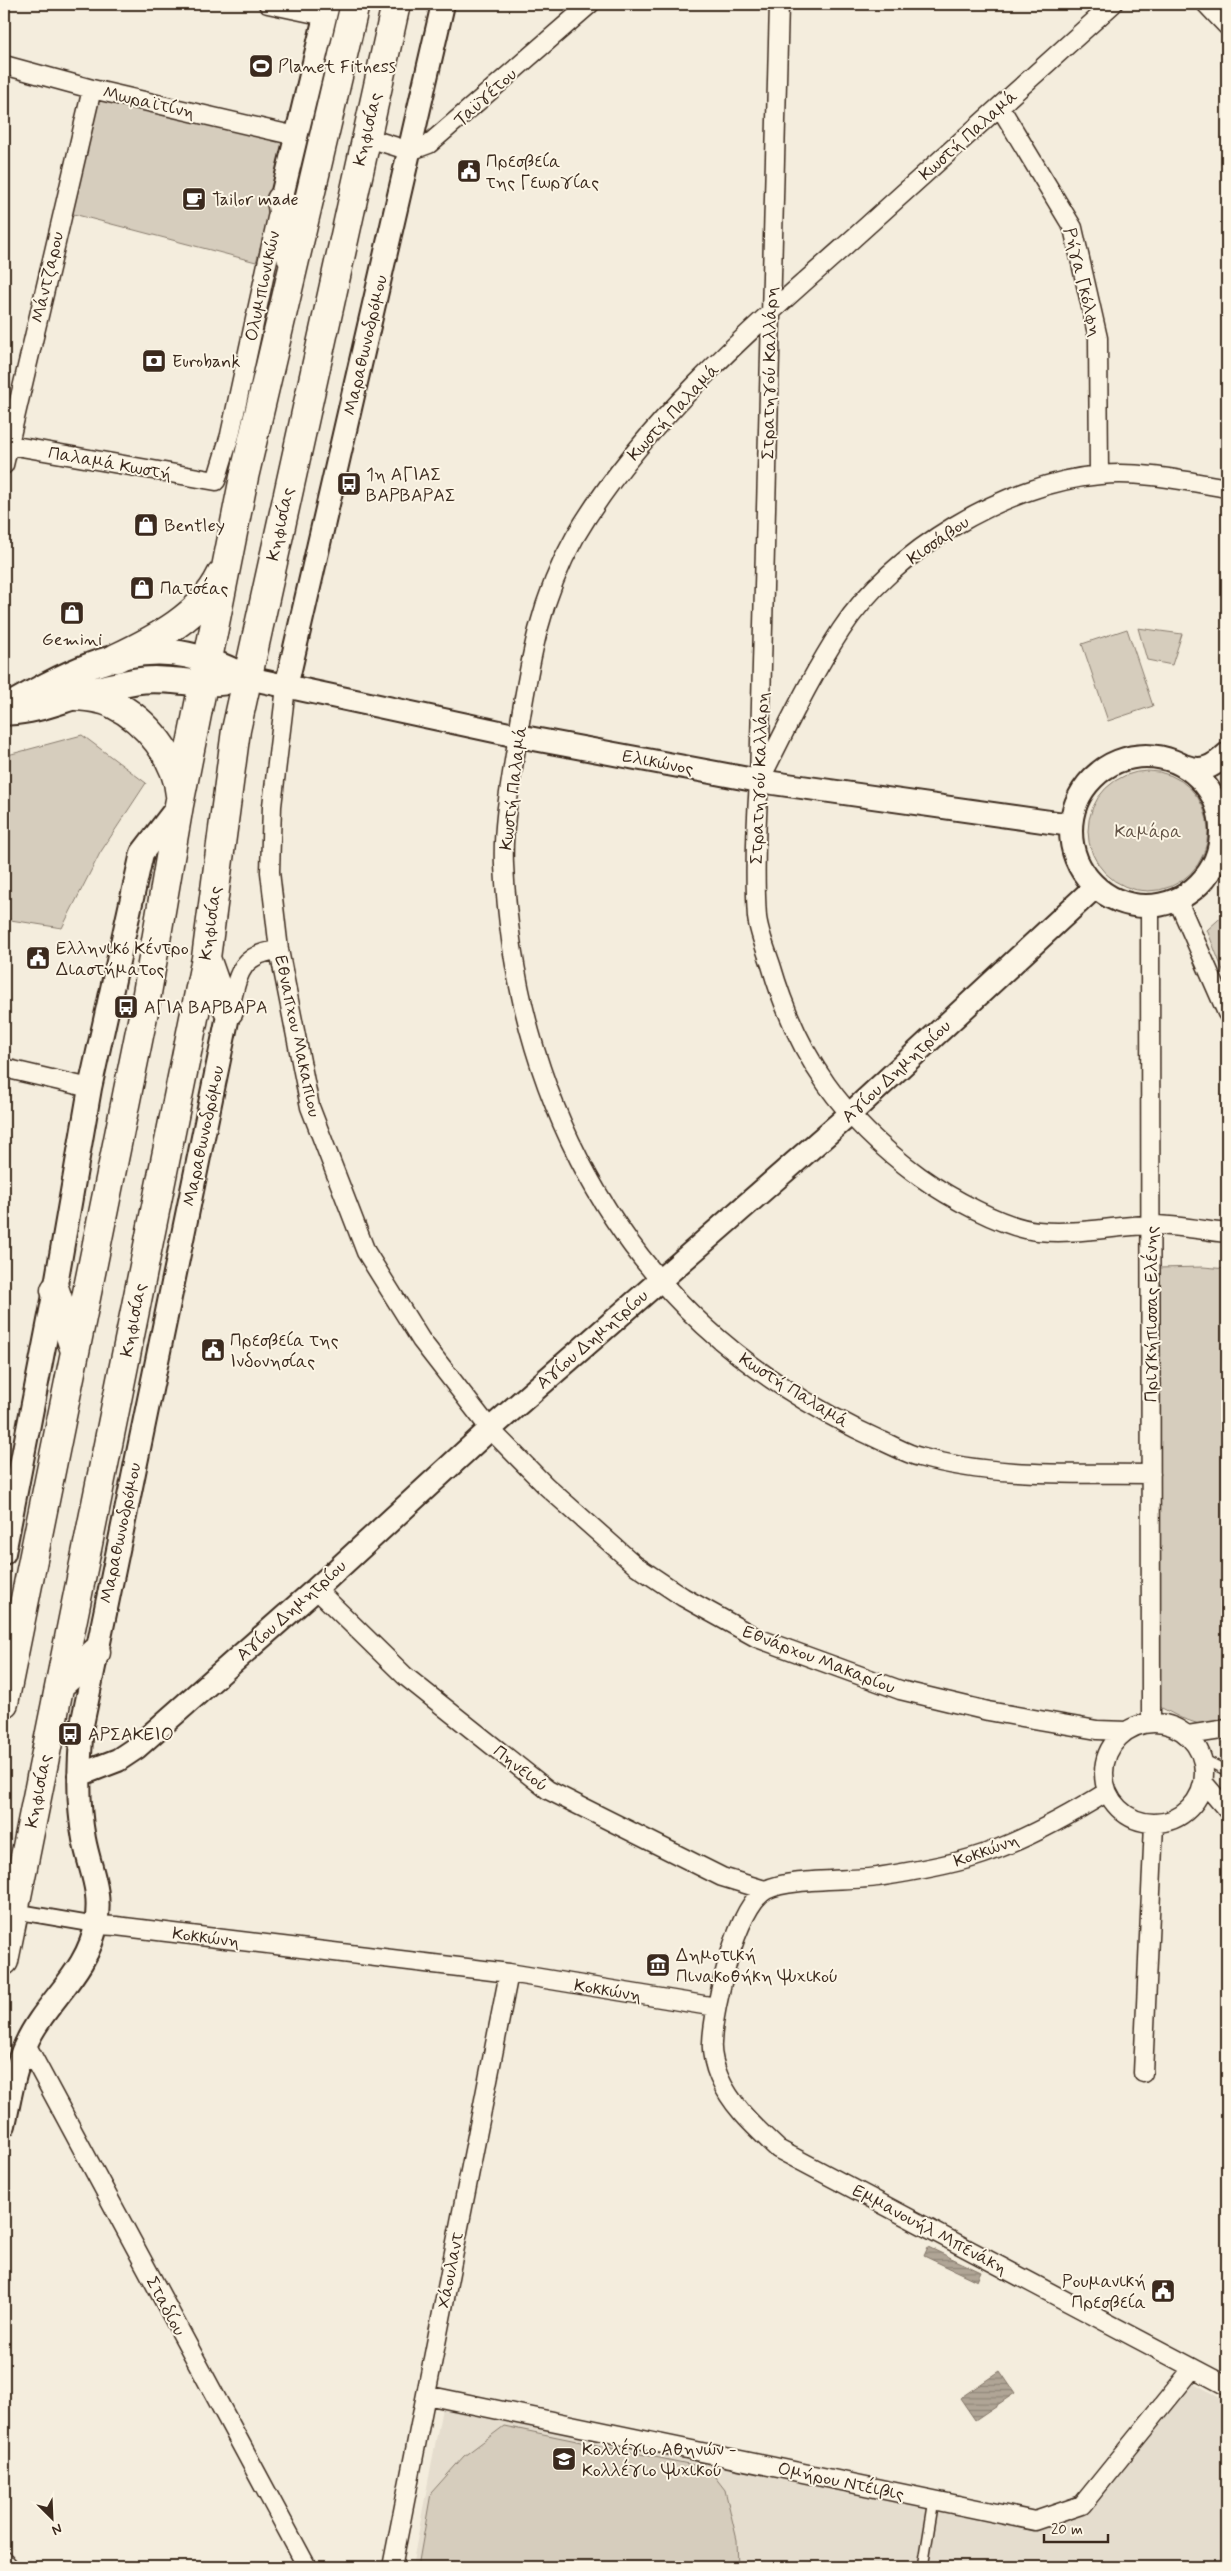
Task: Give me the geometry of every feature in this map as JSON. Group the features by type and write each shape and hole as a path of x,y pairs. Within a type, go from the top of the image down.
{"main road":[{"path":"4,1703 144,1010 179,805 226,564 244,477 355,4"},
{"name":"Κηφισίας","path":"4,1961 206,958 236,730 396,4"},
{"path":"280,200 293,268"},
{"path":"4,710 70,674 116,658 160,635 207,598 226,564"},
{"path":"116,658 162,653 185,655 205,672"},
{"path":"4,710 28,712 76,696 138,681 163,680 205,672 248,678"},
{"path":"76,696 95,697 113,703 146,729 172,764 179,784 179,805"},
{"path":"206,958 218,992 229,1011"},
{"path":"55,1290 75,1350"},
{"path":"4,1608 18,1633"},
{"path":"61,1684 96,1652"}],"street":[{"path":"268,4 326,10"},
{"name":"Μαραθωνοδρόμου","path":"286,687 443,4"},
{"name":"Ταϋγέτου","path":"410,151 429,144 447,131 590,4"},
{"name":"Στρατηγού Καλλάρη","path":"779,4 759,781 755,833 758,919 775,979 793,1029 820,1077 849,1115 886,1151 942,1192 993,1218 1037,1231 1152,1225 1227,1233"},
{"name":"Κωστή Παλαμά","path":"1113,4 771,312 690,393 618,471 574,539 547,595 531,654 507,812 504,861 511,940 521,1003 541,1073 564,1130 584,1169 627,1240 659,1280 698,1320 748,1364 796,1395 852,1427 918,1457 988,1470 1040,1474 1151,1474"},
{"path":"1206,4 1227,26"},
{"name":"Ολυμπιονικών","path":"216,481 230,435 280,200 326,10"},
{"name":"Μωραϊτίνη","path":"4,65 92,89 296,136"},
{"name":"Μάντζαρου","path":"4,464 6,445 92,89"},
{"name":"Ρήγα Γκόλφη","path":"1000,107 1073,228 1098,338 1099,475"},
{"path":"366,137 410,151"},
{"name":"Παλαμά Κωστή","path":"6,445 216,481"},
{"name":"Κισσάβου","path":"759,781 804,694 842,629 874,587 924,546 971,515 1026,490 1099,475 1146,475 1227,488"},
{"name":"Ελικώνος","path":"248,678 518,736 759,781 1071,825"},
{"name":"Εθναπχου Μακαπιου","path":"286,687 272,806 270,872 279,950 310,1107 366,1252 422,1340 490,1429"},
{"path":"1184,766 1210,792 1218,809 1221,827 1220,845 1214,862 1205,878 1177,900 1150,906 1130,905 1112,898 1095,887 1081,869 1072,848 1071,825 1075,807 1083,790 1096,776 1111,765 1129,758 1148,756 1166,759 1192,769 1209,768 1227,754"},
{"path":"4,1553 55,1290 90,1088 142,853 179,805"},
{"name":"Αγίου Δημητρίου","path":"79,1774 118,1760 136,1748 316,1589 490,1429 849,1115 1095,887"},
{"path":"1177,900 1227,1013"},
{"name":"Πριγκήπισσας Ελένης","path":"1150,906 1152,1225 1151,1722"},
{"name":"Μαραθωνοδρόμου","path":"4,2125 26,2044 39,2022 74,1975 96,1925 98,1891 84,1838 79,1774 82,1725 229,1011 239,972 244,963 265,952 279,950"},
{"path":"4,1068 90,1088"},
{"path":"1208,1231 1227,1223"},
{"name":"Εθνάρχου Μακαρίου","path":"490,1429 546,1486 635,1565 683,1597 757,1638 900,1690 988,1712 1097,1730 1127,1731"},
{"name":"Πηνειού","path":"316,1589 405,1676 548,1790 722,1877 765,1890"},
{"path":"1151,1722 1171,1725 1188,1735 1203,1759 1204,1784 1198,1799 1186,1813 1172,1821 1154,1824 1135,1820 1118,1809 1107,1792 1103,1775 1106,1758 1114,1742 1127,1731 1151,1722"},
{"path":"1188,1735 1227,1729"},
{"path":"1204,1784 1227,1810"},
{"name":"Κοκκώνη","path":"765,1890 794,1883 876,1877 943,1866 972,1858 1004,1846 1107,1792"},
{"path":"1143,2072 1154,1824"},
{"path":"716,2007 724,1971 734,1943 755,1900 765,1890"},
{"name":"Κοκκώνη","path":"14,1911 96,1925 509,1973 716,2007"},
{"name":"Χάουλαντ","path":"392,2567 509,1973"},
{"name":"Εμμανουήλ Μπενάκη","path":"716,2007 712,2045 718,2075 730,2099 748,2121 778,2149 1227,2386"},
{"name":"Σταδίου","path":"26,2044 307,2567"},
{"name":"Ομήρου Ντέιβις","path":"426,2395 1035,2521 1082,2505 1193,2368"},
{"path":"4,2561 9,2567"}],"lane":[{"path":"1203,1759 1227,1771"},
{"path":"923,2567 934,2500"}],"shaded area":[{"path":"928,2247 981,2272 977,2281 924,2256"},
{"path":"1000,2371 1015,2393 975,2420 960,2398"},
{"name":"Κολλέγιο Αθηνών - Κολλέγιο Ψυχικού","path":"1189,2380 1227,2402 1227,2567 412,2567 442,2408 1038,2528 1085,2510"}],"green space":[{"path":"92,89 296,136 256,262 62,211"},
{"path":"1138,628 1182,634 1172,665 1147,660"},
{"path":"1127,629 1153,706 1108,721 1082,644"},
{"path":"82,735 146,783 100,853 62,928 4,919 4,756"},
{"name":"Καμάρα","path":"1148,771 1160,772 1171,776 1181,781 1190,789 1198,798 1203,808 1207,819 1207,843 1203,854 1198,864 1190,873 1181,881 1171,886 1160,890 1148,891 1136,890 1125,886 1115,881 1106,873 1098,864 1093,854 1089,843 1088,831 1089,819 1093,808 1098,798 1106,789 1115,781 1125,776 1136,772"},
{"path":"1227,912 1227,981 1207,930"},
{"path":"1203,1267 1227,1269 1227,1723 1211,1728 1181,1718 1160,1707 1157,1268"},
{"path":"504,2426 708,2468 725,2490 737,2540 738,2567 418,2567 431,2493 464,2456"}],"place":[{"name":"Planet Fitness","path":"261,66"},
{"name":"Πρεσβεία της Γεωργίας","path":"469,171"},
{"name":"Tailor made","path":"194,199"},
{"name":"Eurobank","path":"154,361"},
{"name":"1η ΑΓΙΑΣ ΒΑΡΒΑΡΑΣ","path":"349,484"},
{"name":"Bentley","path":"146,525"},
{"name":"Πατσέας","path":"142,588"},
{"name":"Gemini","path":"72,613"},
{"name":"Ελληνικό Κέντρο Διαστήματος","path":"38,958"},
{"name":"ΑΓΙΑ ΒΑΡΒΑΡΑ","path":"126,1007"},
{"name":"Πρεσβεία της Ινδονησίας","path":"213,1350"},
{"name":"ΑΡΣΑΚΕΙΟ","path":"70,1734"},
{"name":"Δημοτική Πινακοθήκη Ψυχικού","path":"658,1965"},
{"name":"Ρουμανική Πρεσβεία","path":"1163,2291"},
{"name":"Κολλέγιο Αθηνών - Κολλέγιο Ψυχικού","path":"564,2459"}]}
